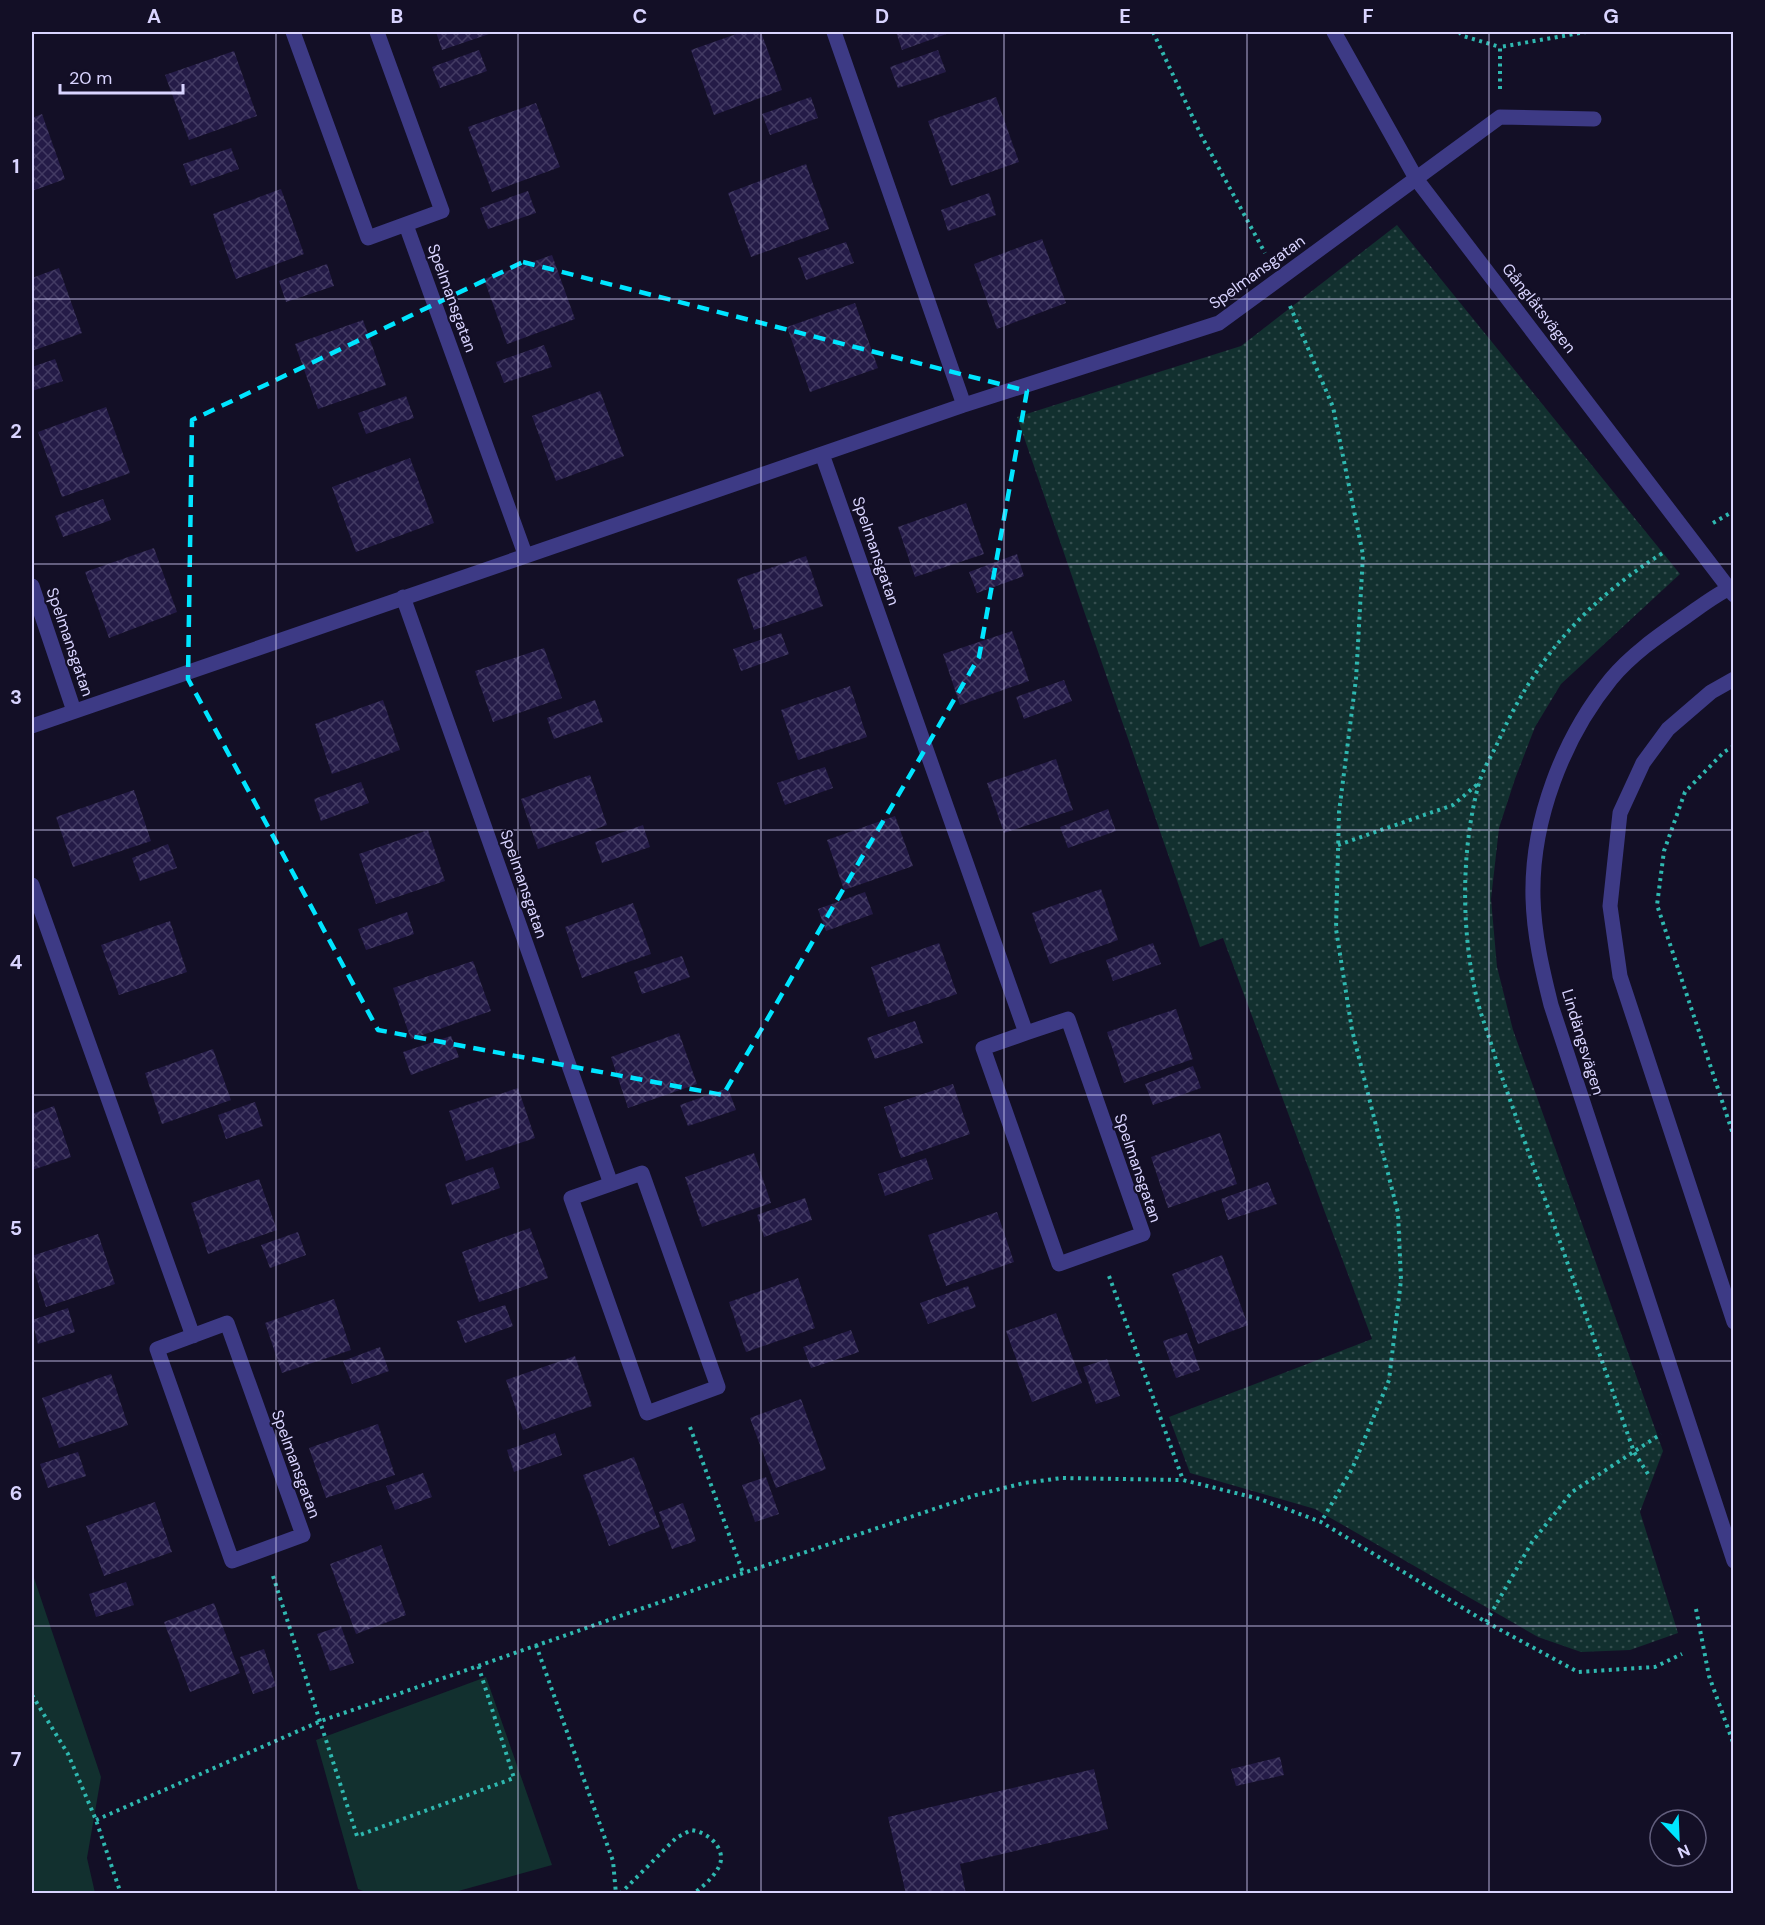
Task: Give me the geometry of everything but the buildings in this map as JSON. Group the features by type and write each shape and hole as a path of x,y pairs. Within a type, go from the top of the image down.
{"street":[{"path":"293,32 368,238 442,211 377,32"},
{"path":"834,32 964,405"},
{"name":"Gånglåtsvägen","path":"1334,32 1417,180 1732,590"},
{"path":"1500,117 1594,119"},
{"name":"Spelmansgatan","path":"32,726 525,554 964,405 1219,323 1500,117"},
{"name":"Spelmansgatan","path":"406,225 525,554"},
{"name":"Spelmansgatan","path":"822,454 1026,1034"},
{"name":"Spelmansgatan","path":"32,586 74,711"},
{"name":"Lindängsvägen","path":"1732,590 1653,639 1612,679 1578,727 1553,781 1539,840 1533,896 1538,953 1551,1005 1685,1418 1734,1561"},
{"name":"Spelmansgatan","path":"403,597 611,1184"},
{"path":"1734,679 1711,692 1668,729 1643,764 1620,813 1610,906 1620,976 1734,1322"},
{"path":"32,885 193,1336"},
{"name":"Spelmansgatan","path":"1068,1019 1143,1234 1059,1264 984,1048 1026,1034 1068,1019"},
{"path":"642,1173 718,1387 647,1413 571,1198 611,1184 642,1173"},
{"name":"Spelmansgatan","path":"227,1323 303,1536 232,1561 157,1349 193,1336 227,1323"}],"path":[{"path":"1153,32 1201,135 1278,279 1333,407 1363,555 1356,679 1339,812 1336,928 1352,1030 1398,1213 1401,1280 1389,1380 1352,1469 1321,1522"},
{"path":"1459,32 1463,36 1500,47 1586,32"},
{"path":"1500,47 1500,117"},
{"path":"1734,746 1724,752 1685,792 1664,851 1657,905 1734,1137"},
{"path":"1338,845 1454,805 1480,782"},
{"path":"1100,1250 1183,1480"},
{"path":"680,1401 743,1573"},
{"path":"1486,1622 1532,1542 1572,1492 1685,1418"},
{"path":"96,1820 321,1721 478,1665 976,1495 1024,1483 1062,1478 1183,1480 1260,1499 1321,1522 1486,1622 1578,1672 1655,1667 1682,1653"},
{"path":"265,1550 357,1836 514,1778 478,1665"},
{"path":"1696,1609 1709,1676 1734,1745"},
{"path":"536,1645 613,1861 618,1893"},
{"path":"32,1695 68,1754 96,1820 121,1893"},
{"path":"618,1893 676,1838 691,1830 707,1835 716,1844 721,1855 719,1868 693,1893"}],"highlighted area":[{"path":"523,262 1027,391 979,657 723,1095 378,1030 188,679 192,420"}],"green space":[{"path":"1397,225 1680,574 1561,684 1535,727 1499,828 1491,899 1497,967 1513,1030 1663,1451 1640,1512 1678,1633 1630,1650 1581,1652 1538,1637 1315,1509 1190,1473 1169,1417 1372,1339 1223,938 1200,947 1017,417 1241,346"},
{"path":"32,1572 101,1777 87,1858 95,1893 32,1893"},
{"path":"486,1677 552,1865 451,1893 368,1893 358,1889 316,1740"}]}
